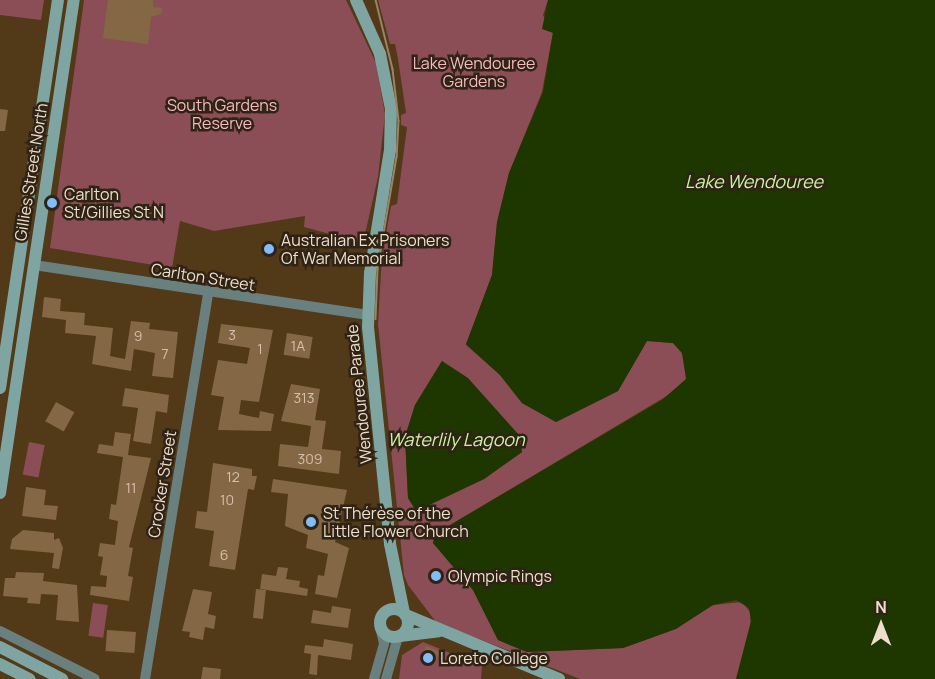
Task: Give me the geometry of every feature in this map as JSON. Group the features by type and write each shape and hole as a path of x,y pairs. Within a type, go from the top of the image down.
{"main road":[{"name":"Gillies Street North","path":"0,388 58,0"},
{"name":"Gillies Street North","path":"0,493 74,0"},
{"name":"Wendouree Parade","path":"356,0 384,68 392,127 368,315 395,576 405,614"},
{"path":"52,43 69,29"},
{"path":"6,347 21,349"},
{"name":"Wendouree Parade","path":"384,612 395,576"},
{"path":"440,631 387,636 380,627 384,612 394,609 440,631 558,679"},
{"path":"399,636 407,628 405,614"},
{"path":"0,647 62,679"},
{"path":"0,664 29,679"}],"street":[{"name":"Carlton Street","path":"34,265 208,293 368,315"},
{"name":"Crocker Street","path":"145,679 208,293"},
{"path":"374,679 384,643 380,627"},
{"path":"0,631 95,679"},
{"path":"386,679 399,636"}],"green space":[{"path":"0,0 44,0 41,20 0,15"},
{"name":"South Gardens Reserve","path":"84,0 346,0 376,63 385,114 378,177 363,243 304,227 305,216 214,231 180,221 172,268 50,248"},
{"name":"Lake Wendouree Gardens","path":"378,0 548,0 543,15 553,32 542,92 509,173 497,223 492,275 466,345 500,375 522,403 556,422 618,391 647,341 673,343 682,353 686,367 686,379 680,388 435,534 433,543 473,590 498,640 527,652 623,648 667,632 713,605 742,602 750,612 751,627 736,679 580,679 436,622 408,585 404,575 378,324 382,256 391,206 397,204 407,127 401,125 401,115 406,113 395,44 390,44","holes":["442,361 518,435 522,452 484,479 417,511 408,498 405,437 415,405"]},
{"path":"29,442 45,445 38,477 23,474"},
{"path":"93,603 108,605 103,638 88,636"},
{"name":"Loreto College","path":"423,642 482,666 481,679 399,679 402,655"}],"water":[{"name":"Lake Wendouree","path":"548,0 935,0 935,679 736,679 751,621 749,608 736,600 713,605 676,629 623,648 527,652 498,640 473,590 433,543 435,534 662,400 686,379 682,353 673,343 647,341 618,391 556,422 522,403 500,375 466,344 492,275 497,222 509,173 543,92 553,33 542,29"},
{"name":"Waterlily Lagoon","path":"442,361 468,378 519,435 522,452 484,479 416,511 408,498 405,437 415,405"}],"building":[{"path":"108,0 153,0 153,7 162,8 161,14 151,17 148,44 103,38"},
{"path":"0,109 8,110 5,131 0,131"},
{"path":"44,297 61,299 60,311 85,313 84,325 113,328 110,356 125,359 131,321 150,323 149,329 178,332 173,378 152,376 155,353 134,349 131,371 92,364 96,336 65,333 66,320 42,317"},
{"path":"221,324 273,330 259,402 241,400 239,414 259,418 260,411 274,414 271,431 218,430 224,397 211,395 218,360 247,364 250,348 218,343"},
{"path":"287,333 313,337 309,359 284,355"},
{"path":"291,384 320,389 315,420 326,421 322,449 341,451 339,474 278,466 280,444 308,447 311,426 281,421"},
{"path":"125,388 169,395 167,413 156,411 151,444 133,441 138,408 122,406"},
{"path":"56,402 74,412 64,431 45,421"},
{"path":"115,432 131,434 128,455 151,458 129,547 133,548 128,576 133,577 129,601 90,595 91,586 106,587 107,576 100,575 103,557 98,556 100,543 115,545 118,521 109,519 111,504 116,505 123,457 97,453 99,444 113,446"},
{"path":"213,463 252,469 252,476 257,476 254,490 248,489 235,570 209,566 214,531 195,528 197,511 207,512"},
{"path":"273,479 347,490 335,542 349,548 337,598 315,594 318,575 324,576 328,554 306,548 308,535 285,526 288,494 271,492"},
{"path":"26,487 46,490 44,505 58,506 56,520 22,516"},
{"path":"23,530 54,533 54,540 59,538 63,548 59,569 52,568 54,553 10,549 12,539"},
{"path":"278,567 288,568 286,579 300,581 299,587 308,589 307,596 260,589 262,574 276,576"},
{"path":"16,572 44,573 43,581 77,585 79,622 56,620 58,595 41,594 40,604 27,603 28,598 3,596 5,578 15,578"},
{"path":"193,589 212,592 208,614 216,616 214,629 205,627 203,640 189,637 190,632 182,631"},
{"path":"256,589 266,590 263,619 253,618"},
{"path":"332,606 351,609 348,628 311,623 313,610 331,613"},
{"path":"107,630 136,632 134,653 106,651"},
{"path":"324,639 353,644 351,660 318,655 317,675 309,674 311,654 304,653 305,645 323,647"},
{"path":"426,646 440,652 435,664 421,658"},
{"path":"203,667 221,669 220,679 201,679"}],"tram line":[{"path":"376,0 393,69 399,121 397,157 378,269 376,319"}],"place":[{"name":"Carlton St/Gillies St N","path":"52,203"},
{"name":"Australian Ex Prisoners Of War Memorial","path":"269,249"},
{"name":"St Thérèse of the Little Flower Church","path":"311,522"},
{"name":"Olympic Rings","path":"436,576"},
{"name":"Loreto College","path":"428,658"}]}
